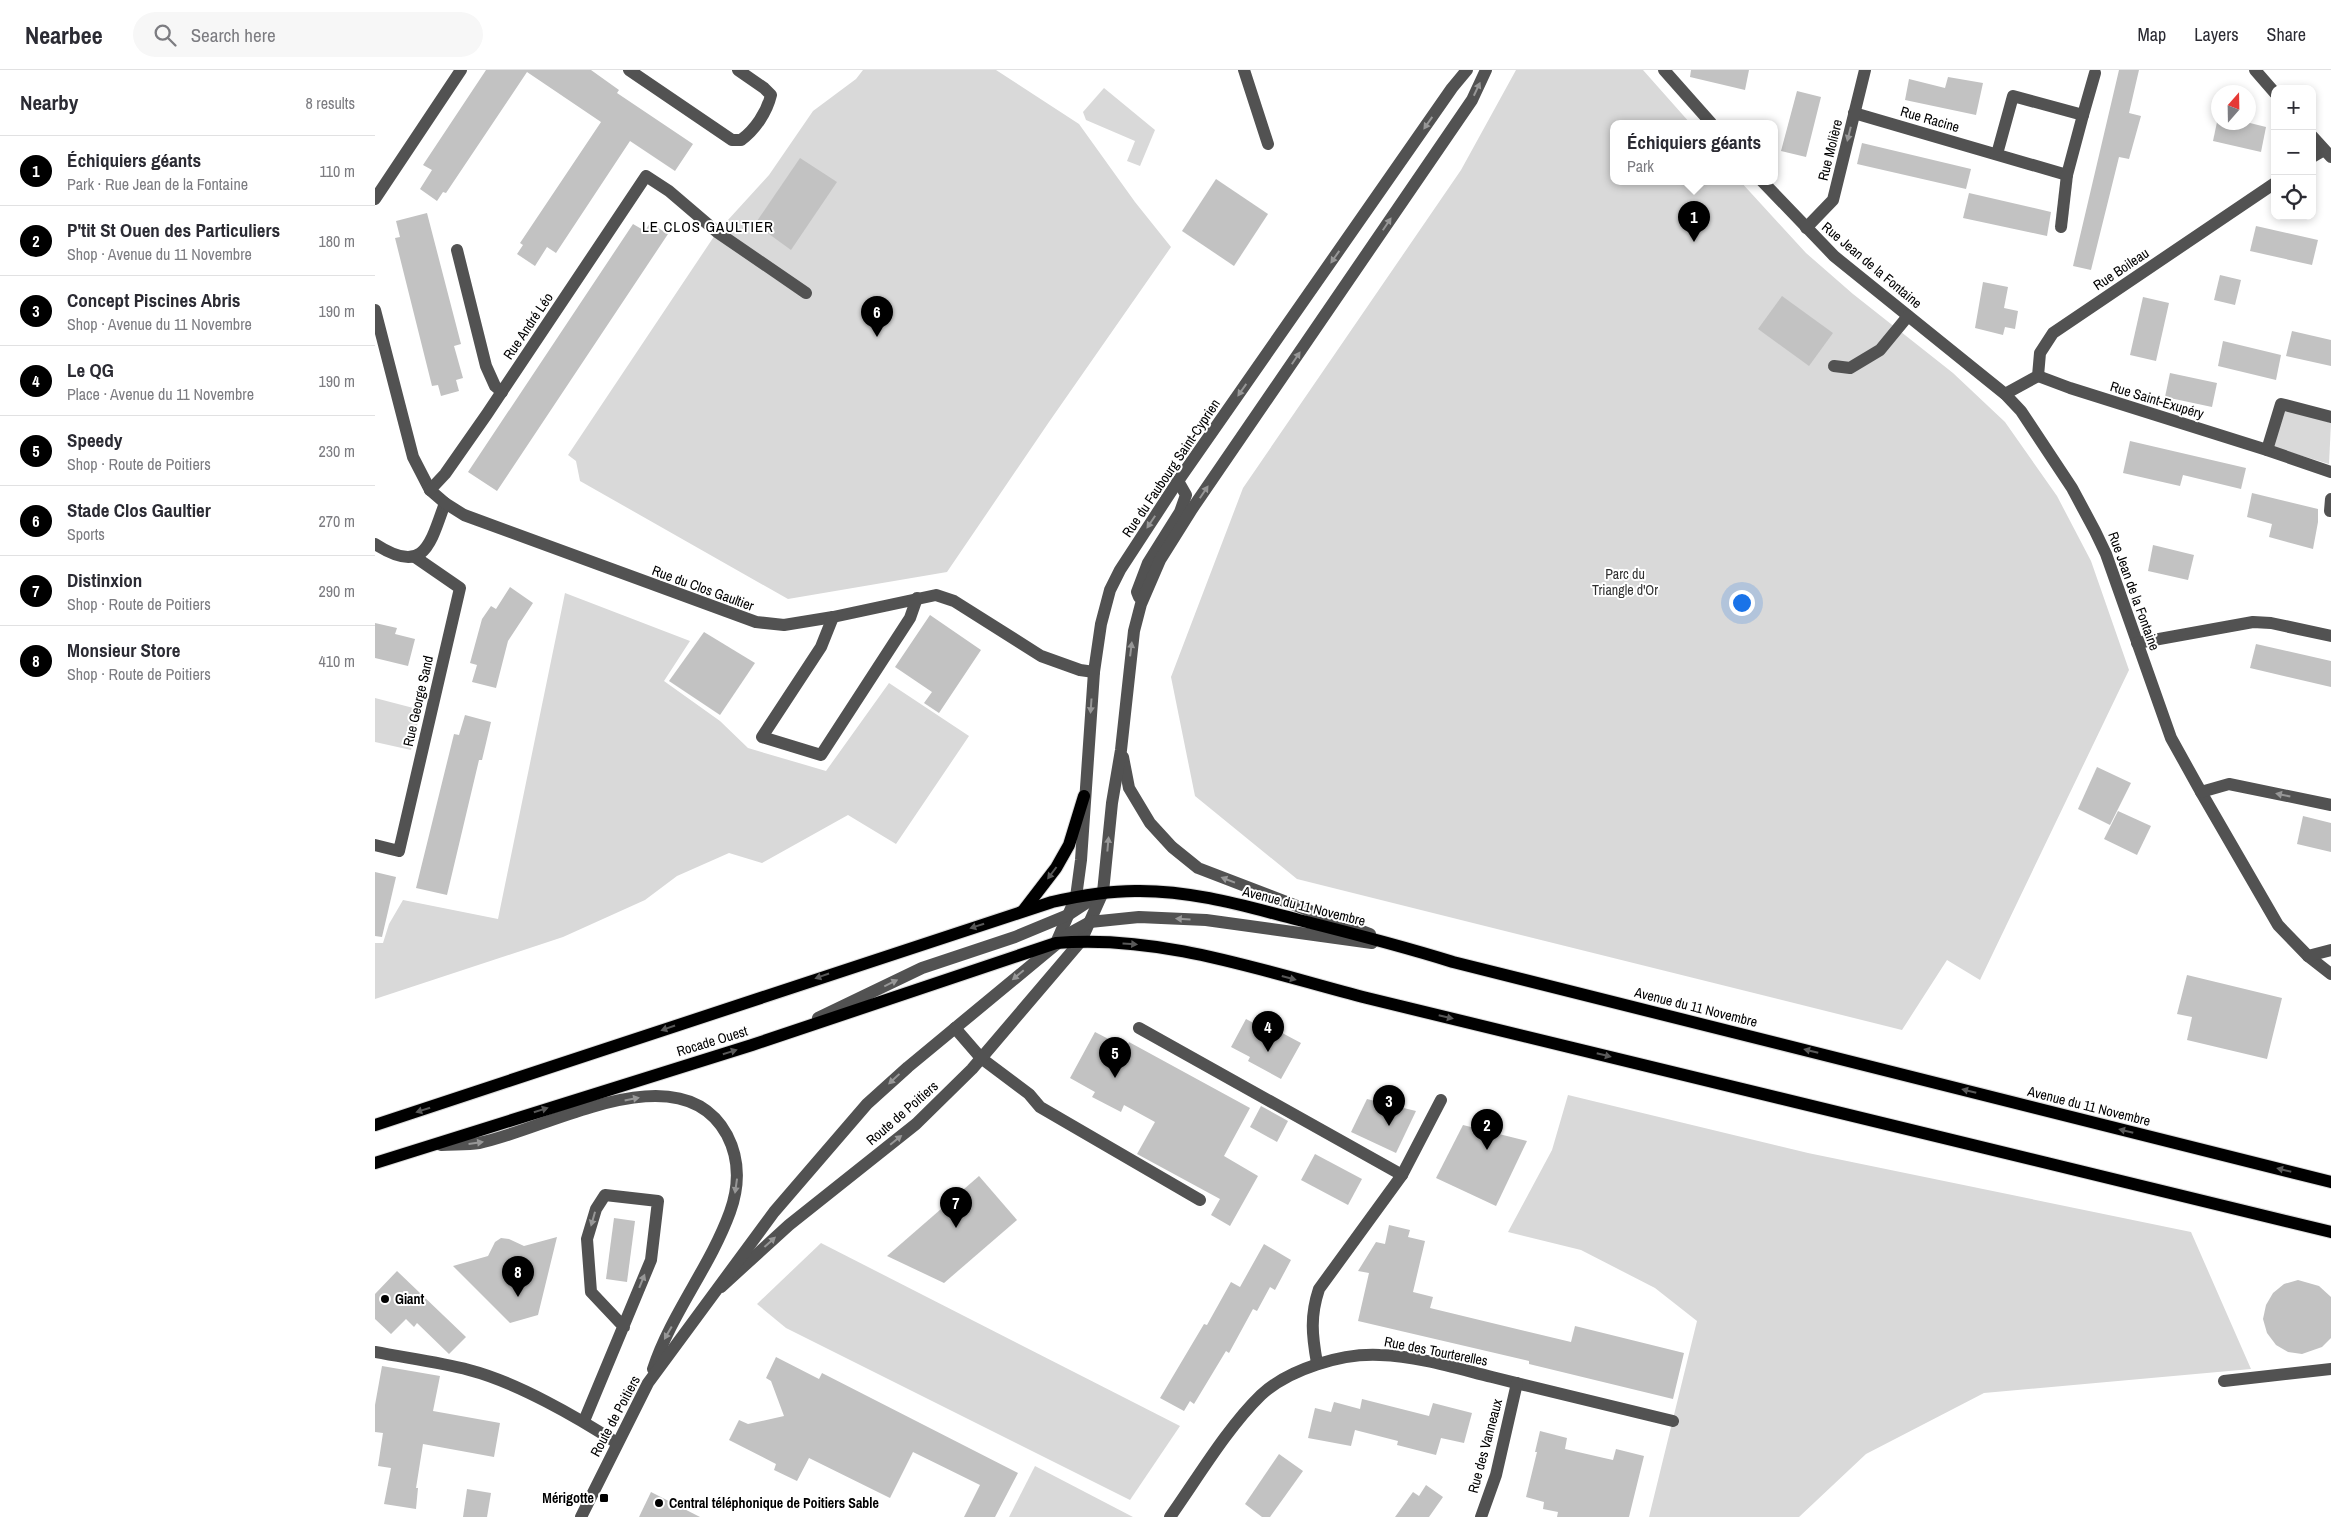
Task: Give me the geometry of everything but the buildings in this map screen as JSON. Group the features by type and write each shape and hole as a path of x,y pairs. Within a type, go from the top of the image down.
{"main road":[{"path":"1023,911 1060,861 1069,845 1084,796"},
{"name":"Avenue du 11 Novembre","path":"1052,902 1103,892 1135,891 1181,893 1239,904 1405,947 1453,962 2331,1182"},
{"name":"Rocade Ouest","path":"375,1126 1052,902"},
{"path":"1056,943 1081,941 1135,944 1210,957 1367,998 2331,1232"},
{"name":"Rocade Ouest","path":"375,1163 752,1045 800,1027 1056,943"}],"street":[{"path":"375,199 461,70"},
{"path":"632,71 732,140 741,140 749,135 768,105 771,95 765,88 738,70"},
{"path":"1244,70 1268,144"},
{"name":"Rue du Faubourg Saint-Cyprien","path":"1056,943 1076,897 1081,860 1094,672 1101,624 1110,590 1120,570 1179,481 1452,88 1467,70"},
{"path":"1081,941 1103,892 1112,803 1121,750 1131,648 1141,604 1160,560 1472,100 1486,70"},
{"path":"1664,70 1708,120"},
{"name":"Rue Molière","path":"1806,228 1833,200 1865,70"},
{"path":"2255,70 2271,88"},
{"path":"2061,227 2067,175 2095,73"},
{"path":"1997,154 2013,96 2083,115"},
{"name":"Rue Racine","path":"1854,112 2067,175"},
{"path":"2316,140 2328,154"},
{"name":"Rue André Léo","path":"430,490 445,474 502,392 647,176 669,191 717,232 806,293"},
{"name":"Rue Jean de la Fontaine","path":"1766,185 1834,256 2005,394 2021,411 2072,488 2095,531 2171,738 2278,925 2308,956 2331,974"},
{"name":"Rue Boileau","path":"2038,376 2040,352 2053,333 2271,186"},
{"path":"457,250 486,366 495,386 502,392"},
{"name":"Rue du Clos Gaultier","path":"375,310 413,457 430,490 445,504 464,515 756,622 784,625 833,617 936,595 954,601 1041,656 1079,670 1094,672"},
{"path":"1833,366 1850,368 1881,350 1908,316"},
{"path":"2005,394 2038,376"},
{"name":"Rue Saint-Exupéry","path":"2038,376 2331,472"},
{"path":"2267,450 2281,404 2331,417"},
{"path":"1141,604 1137,592 1148,563 1180,512 1186,495 1179,481"},
{"path":"375,544 399,557 415,557 425,549 433,536 445,504"},
{"name":"Rue George Sand","path":"375,845 399,851 460,588 415,557"},
{"path":"833,617 821,647 762,737 821,755 910,618 917,598"},
{"path":"2137,643 2253,622 2271,623 2331,636"},
{"path":"1121,750 1129,788 1150,823 1172,847 1199,868 1405,947"},
{"path":"2201,792 2229,784 2331,805"},
{"path":"800,1027 922,968 1015,937 1068,914 1103,892"},
{"path":"1090,922 1139,917 1206,920 1405,947"},
{"name":"Route de Poitiers","path":"581,1517 648,1383 694,1320 721,1287 774,1212 867,1104 908,1067 1056,943 1090,922"},
{"name":"Route de Poitiers","path":"721,1287 789,1225 916,1124 981,1058 1081,941"},
{"path":"2308,956 2331,950"},
{"path":"955,1028 981,1058 1029,1094 1040,1107 1200,1200"},
{"path":"1139,1028 1402,1175"},
{"path":"428,1146 478,1143 603,1104 645,1096 669,1096 689,1102 707,1112 723,1128 732,1145 737,1165 737,1188 730,1212 695,1284 661,1346 648,1383"},
{"path":"1317,1363 1312,1335 1313,1309 1319,1289 1402,1175 1441,1100"},
{"path":"584,1421 624,1327 651,1260 658,1201 605,1195 596,1209 587,1239 591,1292 624,1327"},
{"path":"375,1352 470,1370 508,1385 584,1421 617,1443"},
{"name":"Rue des Tourterelles","path":"1170,1517 1235,1426 1261,1394 1317,1363 1348,1356 1381,1355 1432,1363 1673,1420"},
{"path":"2224,1381 2331,1369"},
{"name":"Rue des Vanneaux","path":"1481,1517 1496,1475 1517,1383"}],"green space":[{"path":"863,70 996,70 1079,124 1135,202 1171,247 947,572 788,599 580,481 576,461 568,455 717,232 769,175 813,111 856,79"},
{"name":"Parc du Triangle d'Or","path":"1516,70 1643,70 1687,120 1610,120 1610,185 1744,185 1806,253 1853,294 1953,373 2005,422 2057,496 2091,561 2129,670 1980,980 1947,960 1902,1030 1297,879 1195,796 1171,677 1243,488 1461,170"},
{"path":"1104,88 1155,130 1140,166 1127,161 1135,141 1086,120 1083,112"},
{"path":"2284,409 2331,423 2329,464 2273,447"},
{"path":"565,593 690,641 664,681 720,721 748,748 826,771 889,683 969,736 896,844 848,815 762,863 729,853 677,876 645,900 563,937 375,999 375,943 383,943 389,924 403,900 498,919"},
{"path":"375,698 421,710 411,750 375,742"},
{"path":"1568,1095 1808,1153 2191,1232 2251,1369 1984,1393 1866,1454 1799,1517 1649,1517 1697,1321 1655,1288 1581,1250 1508,1232 1552,1150"},
{"path":"821,1243 1180,1426 1130,1500 786,1328 757,1304"},
{"path":"1035,1466 1133,1517 1009,1517"}],"place":[{"name":"Échiquiers géants","path":"1694,242"},
{"name":"Stade Clos Gaultier","path":"877,337"},
{"name":"Le QG","path":"1268,1052"},
{"name":"Speedy","path":"1115,1078"},
{"name":"Concept Piscines Abris","path":"1389,1126"},
{"name":"P'tit St Ouen des Particuliers","path":"1487,1150"},
{"name":"Distinxion","path":"956,1228"},
{"name":"Monsieur Store","path":"518,1297"},
{"name":"Giant","path":"385,1299"},
{"name":"Mérigotte","path":"604,1498"},
{"name":"Central téléphonique de Poitiers Sable","path":"659,1503"}],"district":[{"name":"LE CLOS GAULTIER","path":"708,227"}]}
